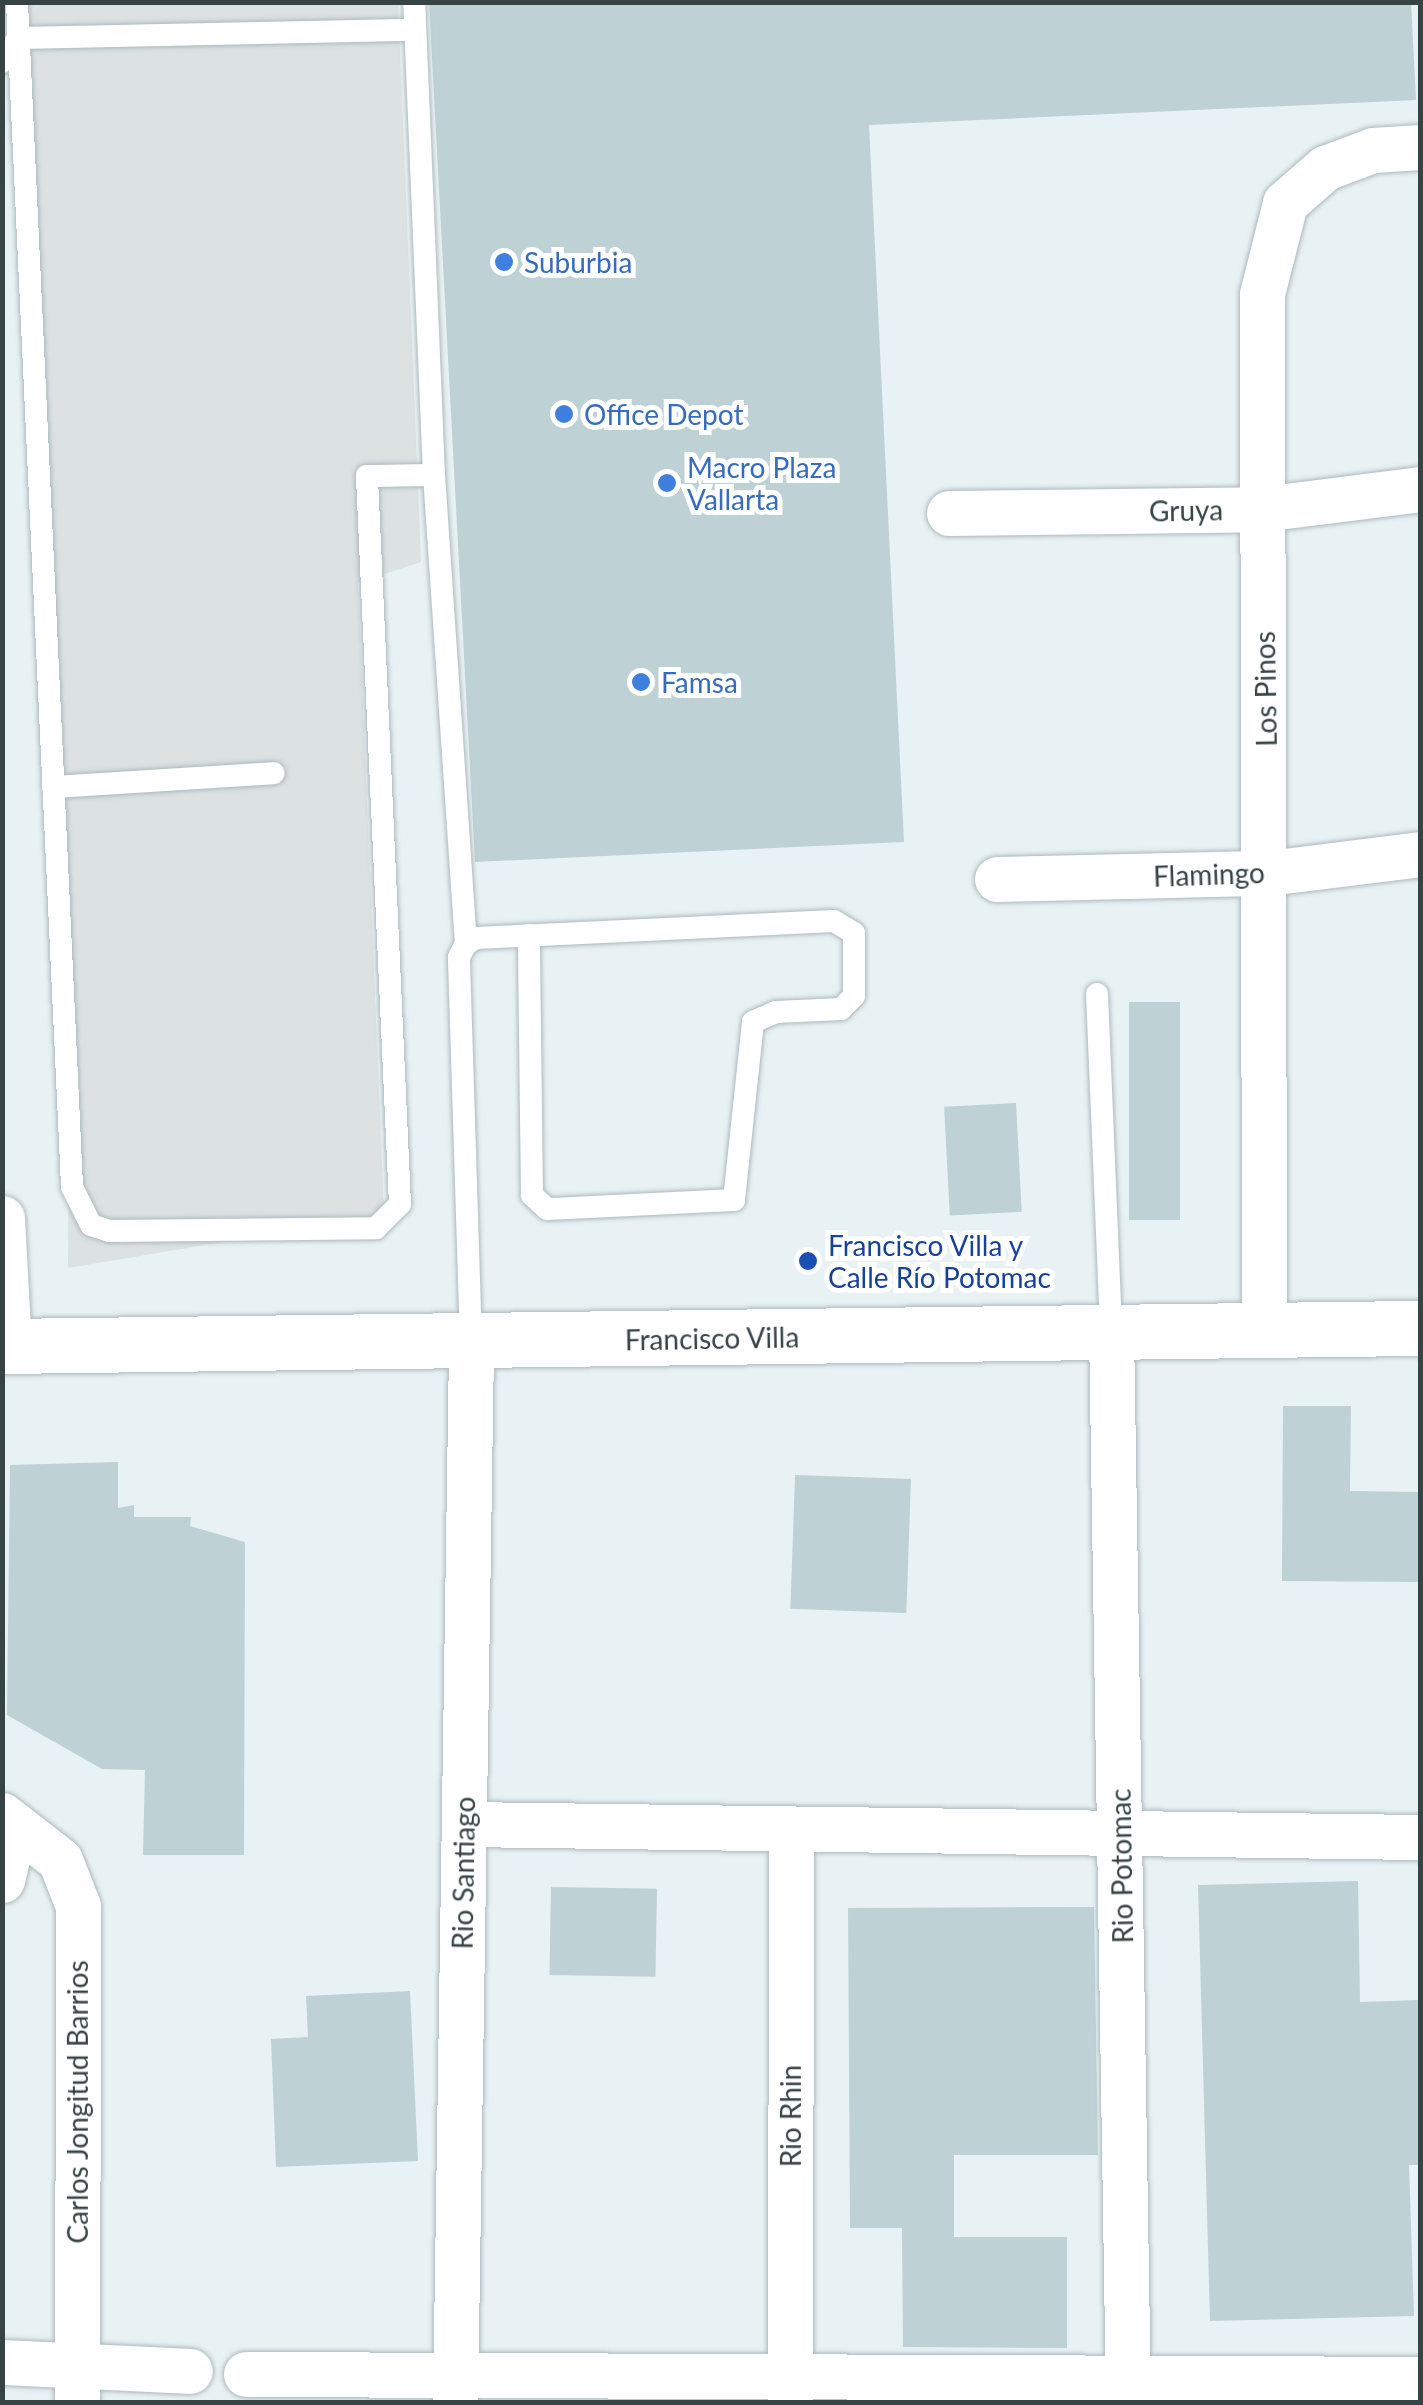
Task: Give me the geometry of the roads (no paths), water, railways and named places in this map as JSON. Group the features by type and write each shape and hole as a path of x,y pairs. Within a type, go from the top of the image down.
{"street":[{"name":"Los Pinos","path":"1264,1329 1268,873 1262,294 1285,203 1325,168 1373,150 1420,146"},
{"name":"Gruya","path":"949,513 1262,509 1420,489"},
{"name":"Flamingo","path":"997,880 1268,873 1420,854"},
{"path":"2,1218 6,1346"},
{"name":"Francisco Villa","path":"6,1346 1420,1328"},
{"name":"Rio Potomac","path":"1111,1329 1128,2389"},
{"name":"Rio Santiago","path":"454,2391 472,1343"},
{"name":"Carlos Jongitud Barrios","path":"2,1880 9,1820"},
{"name":"Carlos Jongitud Barrios","path":"9,1820 60,1860 78,1906 77,2383"},
{"path":"464,1824 1420,1837"},
{"name":"Rio Rhin","path":"790,2392 791,1829"},
{"path":"2,2362 77,2383 190,2371"},
{"path":"246,2374 454,2391 1128,2389 1420,2379"}],"lane":[{"path":"17,2 78,1208 109,1231 386,1224 400,1204 367,476 434,475"},
{"path":"414,2 434,475 466,944 459,957 472,1343"},
{"path":"18,38 415,30"},
{"path":"2,62 18,38"},
{"path":"54,786 274,772"},
{"path":"466,944 529,936 847,924 854,933 849,1005 763,1015 746,1033 741,1182 734,1200 718,1207 537,1204 529,936"},
{"path":"1097,994 1111,1329"}],"place":[{"name":"Suburbia","path":"504,262"},
{"name":"Office Depot","path":"564,414"},
{"name":"Macro Plaza Vallarta","path":"667,483"},
{"name":"Famsa","path":"641,682"},
{"name":"Francisco Villa y Calle Río Potomac","path":"808,1261"}]}
